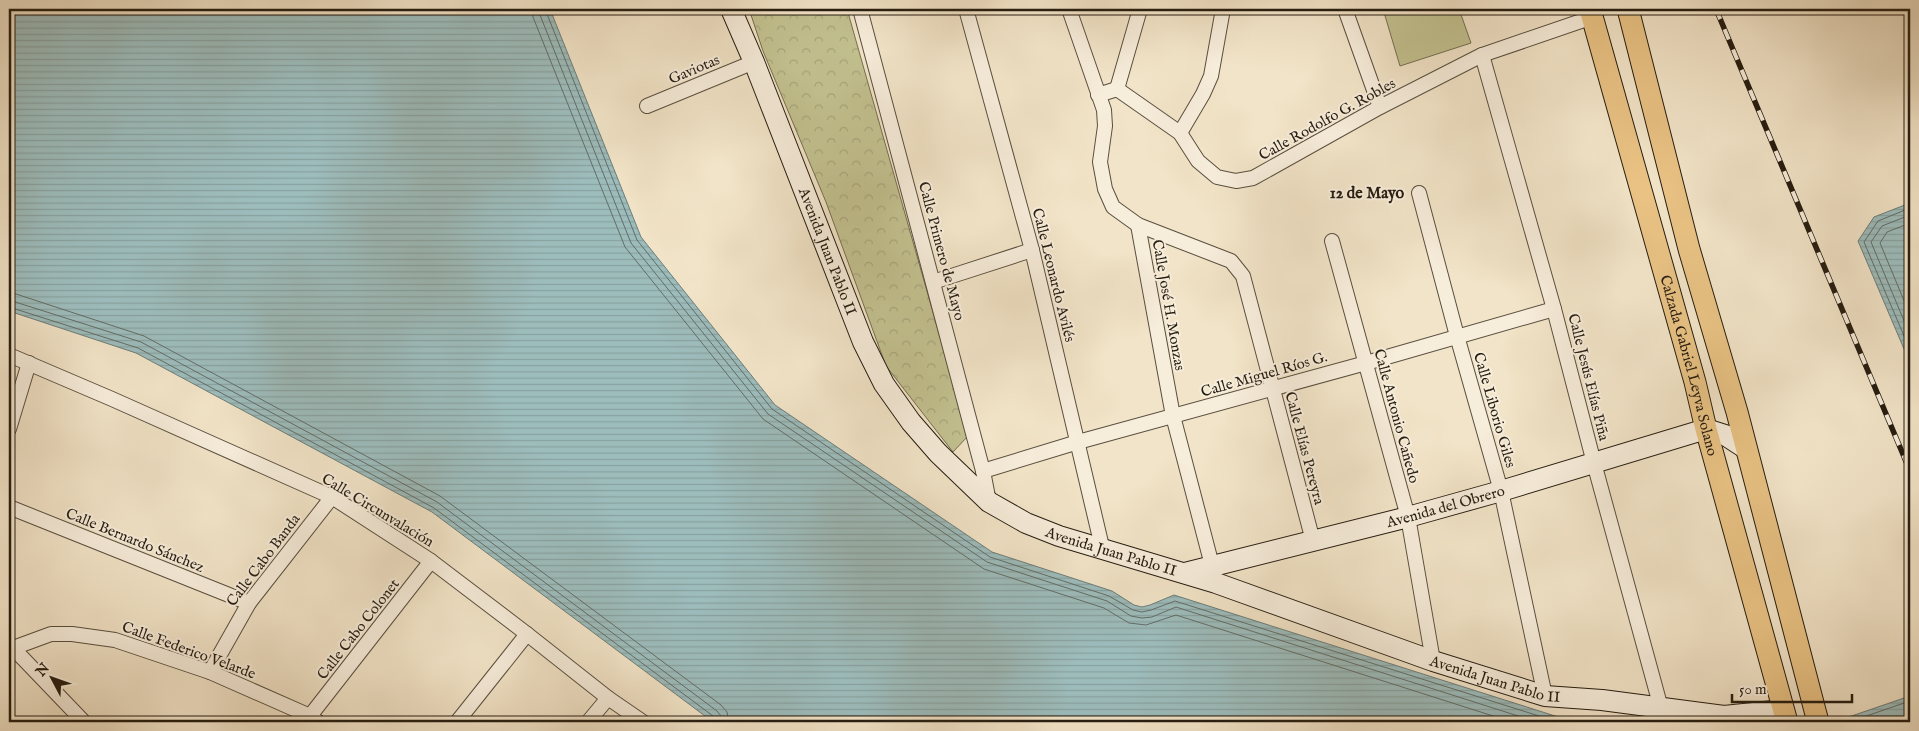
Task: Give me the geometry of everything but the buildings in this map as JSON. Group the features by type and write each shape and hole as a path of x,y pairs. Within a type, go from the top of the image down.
{"main road":[{"name":"Avenida Juan Pablo II","path":"731,9 754,62 863,342 884,384 911,422 938,453 989,502 1042,529 1104,551 1183,574 1214,574 1433,661 1545,696 1602,700 1724,716 1784,716"},
{"name":"Calzada Gabriel Leyva Solano","path":"1628,9 1689,249 1737,412 1818,722"},
{"name":"Calzada Gabriel Leyva Solano","path":"1592,13 1695,382 1784,716"},
{"path":"1706,429 1725,435 1745,448"},
{"name":"Avenida del Obrero","path":"1214,574 1313,541 1501,492 1706,429"}],"street":[{"name":"Calle Primero de Mayo","path":"860,9 983,470 989,502"},
{"name":"Calle Leonardo Avilés","path":"966,9 1032,250 1104,551"},
{"path":"1070,9 1104,110 1105,126 1100,162 1105,190 1114,207 1138,225"},
{"path":"1098,95 1117,89 1140,9"},
{"path":"1180,133 1203,94 1211,76 1223,9"},
{"path":"1345,9 1380,107"},
{"name":"Calle Rodolfo G. Robles","path":"1117,89 1180,133 1198,161 1217,177 1236,181 1253,178 1380,107 1482,55 1592,13"},
{"name":"Calle Jesús Elías Piña","path":"1482,55 1554,309 1661,708"},
{"name":"Gaviotas","path":"647,106 754,62"},
{"name":"Calle Liborio Giles","path":"1420,193 1457,336 1501,492 1545,696"},
{"name":"Calle Elías Pereyra","path":"1138,225 1231,261 1243,276 1313,541"},
{"name":"Calle José H. Monzas","path":"1138,225 1173,416 1214,574"},
{"name":"Calle Antonio Cañedo","path":"1332,241 1408,517 1433,661"},
{"path":"933,282 1032,250"},
{"name":"Calle Miguel Ríos G.","path":"983,470 1554,309"},
{"name":"Calle Circunvalación","path":"9,355 332,497 431,561 528,634 608,698 642,722"},
{"path":"9,429 29,363"},
{"name":"Calle Cabo Banda","path":"210,672 249,603 332,497"},
{"name":"Calle Bernardo Sánchez","path":"9,507 249,603"},
{"name":"Calle Cabo Colonet","path":"314,719 431,561"},
{"name":"Calle Federico Velarde","path":"11,648 51,634 72,634 115,640 210,672 314,719"},
{"path":"457,722 528,634"},
{"path":"11,648 84,722"},
{"path":"588,722 608,698"}],"green space":[{"path":"749,9 847,9 968,436 953,452 886,366 826,202 763,51"},
{"path":"1383,9 1459,9 1471,43 1400,66"}],"water":[{"path":"9,9 550,9 641,237 775,405 992,552 1112,591 1134,605 1142,607 1150,605 1174,595 1574,722 713,722 432,512 136,353 9,311"},
{"path":"1910,203 1910,363 1858,241 1874,217"},
{"path":"1910,696 1910,722 1832,722 1837,721"}],"railway":[{"path":"1716,9 1910,471"}],"district":[{"name":"12 de Mayo","path":"1367,192"}]}
